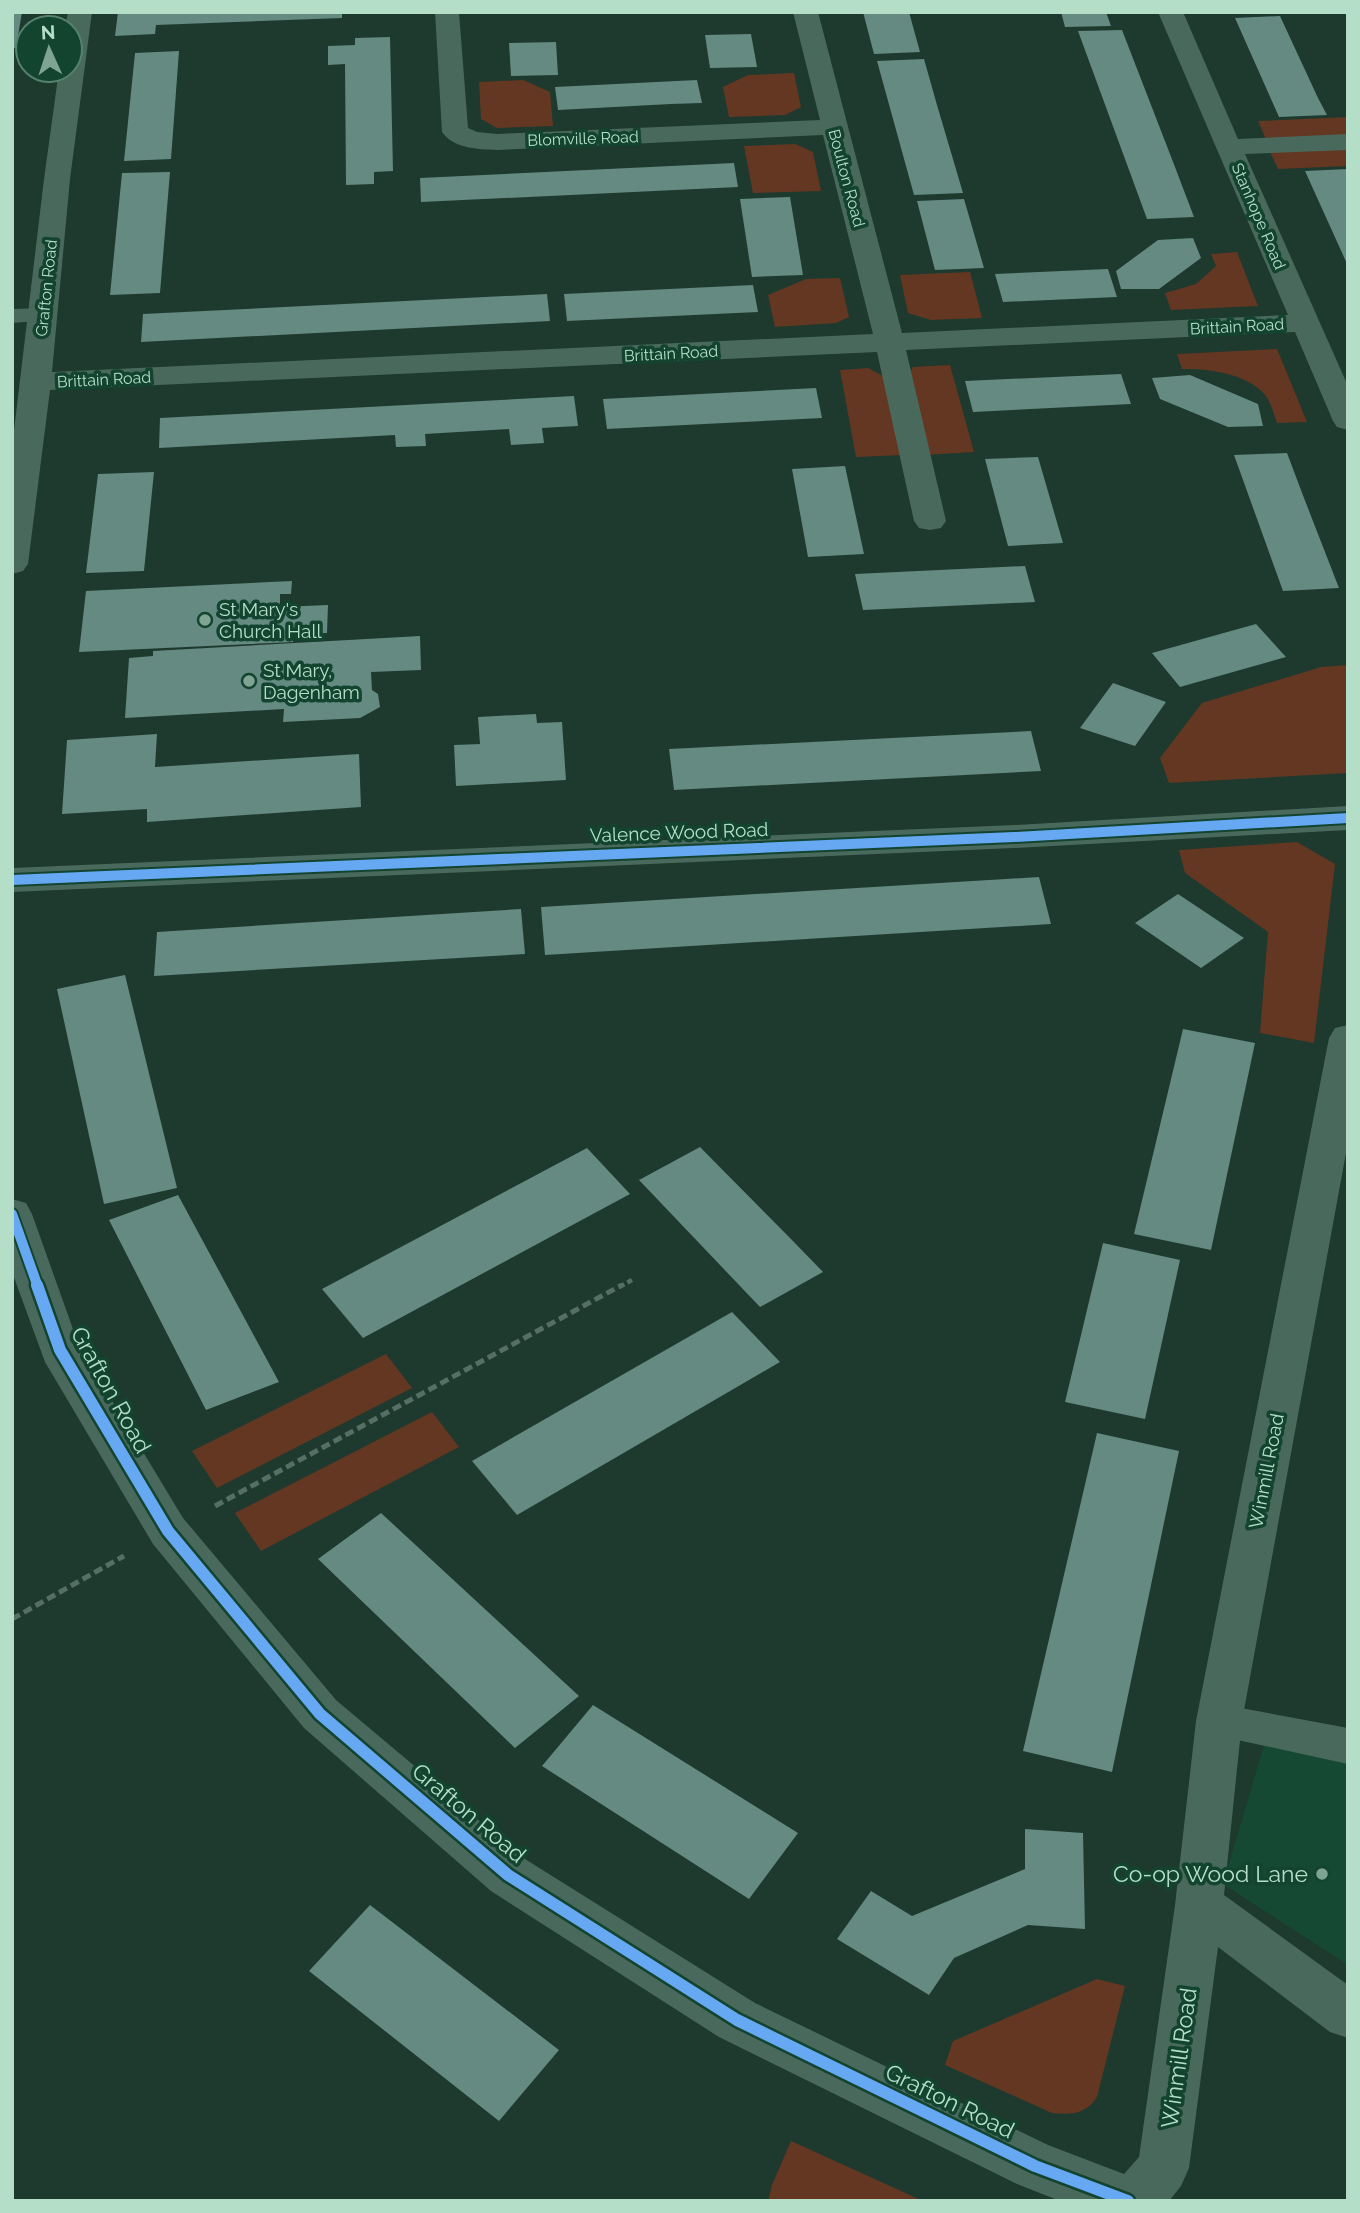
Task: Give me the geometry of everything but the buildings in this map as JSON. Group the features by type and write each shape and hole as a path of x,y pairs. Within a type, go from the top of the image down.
{"street":[{"name":"Grafton Road","path":"12,564 80,12"},
{"name":"Blomville Road","path":"447,12 455,132 471,140 498,142 833,127"},
{"name":"Boulton Road","path":"804,12 890,343 930,521"},
{"name":"Stanhope Road","path":"1170,12 1348,421"},
{"path":"1229,147 1348,142"},
{"name":"Brittain Road","path":"36,382 1305,323"},
{"name":"Valence Wood Road","path":"12,880 245,867 1173,830 1348,818"},
{"name":"Winmill Road","path":"1135,2201 1163,2168 1199,1905 1219,1721 1348,1038"},
{"name":"Grafton Road","path":"12,1214 60,1350 168,1531 320,1714 508,1875 737,2021 1035,2166 1128,2201"},
{"path":"1199,1905 1348,2015"}],"lane":[{"path":"12,316 43,315"},
{"path":"1219,1721 1348,1746"}],"path":[{"path":"12,1619 168,1531 632,1280"}],"shaded area":[{"path":"794,73 801,107 785,115 729,117 723,87 748,75"},
{"path":"523,80 550,92 553,126 497,128 481,119 479,82"},
{"path":"1348,117 1348,136 1266,139 1258,121"},
{"path":"795,144 813,152 821,191 753,193 744,146"},
{"path":"1348,147 1348,166 1278,169 1269,150"},
{"path":"1237,252 1258,306 1171,310 1165,293 1196,284 1216,266 1211,254"},
{"path":"970,272 982,318 931,320 908,313 900,275"},
{"path":"840,278 849,317 836,323 775,327 768,295 806,279"},
{"path":"1277,349 1307,422 1277,423 1268,399 1259,388 1227,374 1182,369 1177,354"},
{"path":"950,365 974,452 924,455 905,380 913,367"},
{"path":"868,368 887,378 902,455 856,457 840,370"},
{"path":"1348,665 1348,773 1169,783 1160,758 1202,703 1321,667"},
{"path":"1297,842 1335,864 1314,1043 1260,1033 1268,932 1185,873 1179,850"},
{"path":"386,1354 412,1388 217,1488 192,1451"},
{"path":"432,1412 459,1447 261,1551 235,1513"},
{"path":"1272,1718 1348,1737 1348,1965 1223,1884"},
{"path":"1097,1979 1125,1986 1097,2097 1083,2110 1066,2114 1052,2113 945,2065 953,2041"},
{"path":"791,2141 923,2201 768,2201"}],"cycle path":[{"path":"12,880 1014,837 1348,818"},
{"path":"12,1214 60,1350 168,1531 320,1714 508,1875 737,2020 1035,2166 1128,2201"}],"place":[{"name":"St Mary's Church Hall","path":"205,620"},
{"name":"St Mary, Dagenham","path":"249,681"},
{"name":"Co-op Wood Lane","path":"1322,1874"}]}
